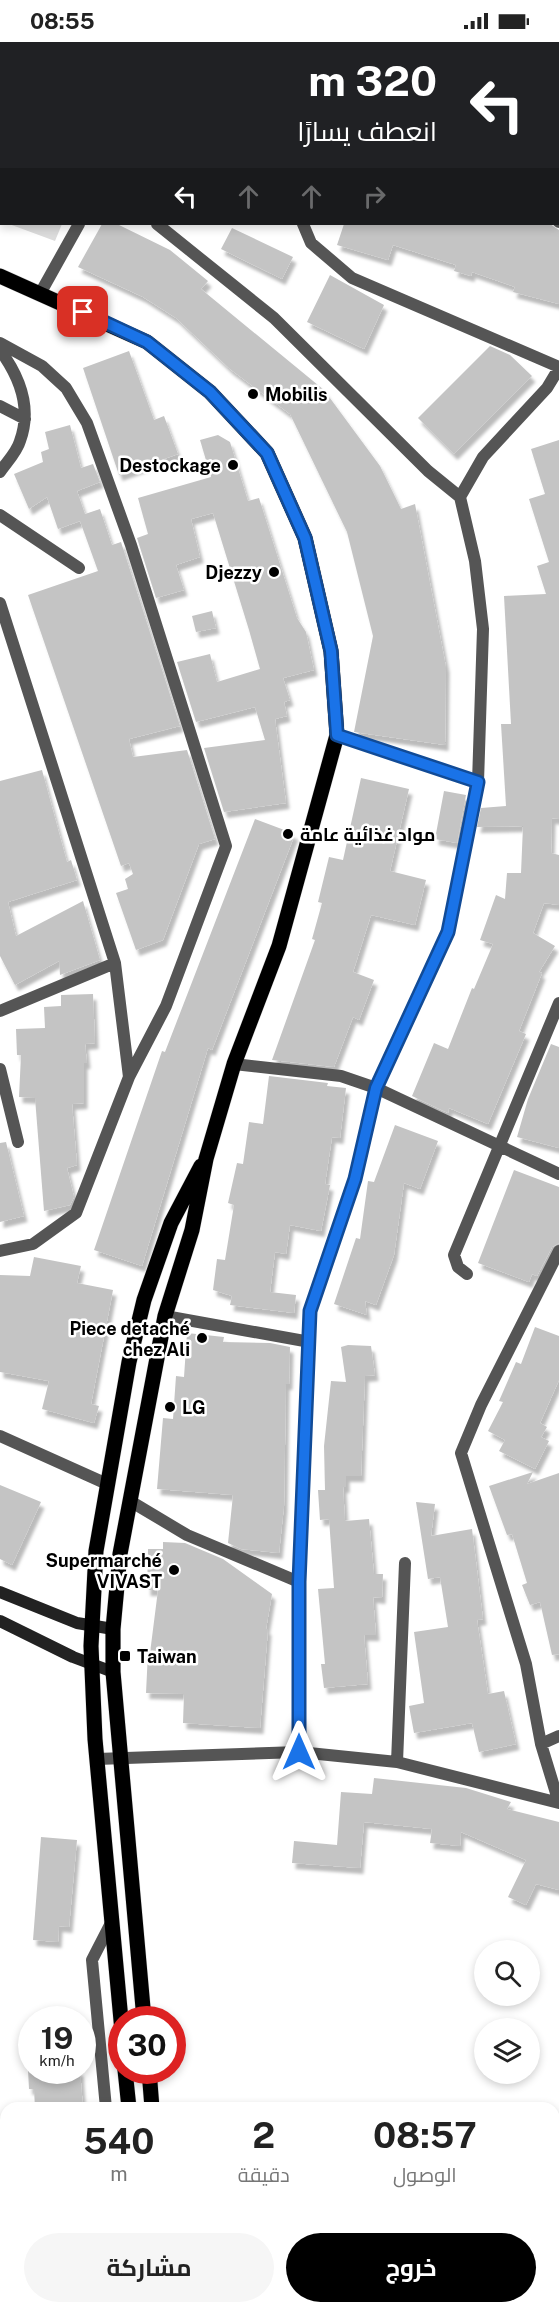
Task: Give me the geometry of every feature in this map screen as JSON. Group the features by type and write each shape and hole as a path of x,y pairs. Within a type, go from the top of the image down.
{"main road":[{"path":"0,276 41,292 147,342 210,392 267,453 305,538 331,651 337,735 279,946 234,1064 206,1159 192,1230 165,1316 120,1554 113,1629 113,1672 143,2006"},
{"path":"119,2006 97,1759 92,1664 96,1551 129,1362 144,1300 171,1224 206,1159"},
{"path":"0,1592 77,1623 113,1629"},
{"path":"0,1621 113,1672"},
{"path":"126,2084 128,2102"},
{"path":"149,2084 151,2102"}],"street":[{"path":"41,292 78,225"},
{"path":"158,225 218,270 274,318 428,471 460,497 475,561 483,629 478,782 448,932 376,1088 355,1179 310,1311 299,1582 299,1752"},
{"path":"303,225 311,243 352,278 559,367 547,388 483,457 460,497"},
{"path":"0,344 42,366 66,388 87,423 131,545 226,846 166,1006 129,1077 76,1213 33,1244 0,1251"},
{"path":"0,350 23,389 25,420 20,442 0,472"},
{"path":"0,406 25,420"},
{"path":"0,515 80,568"},
{"path":"0,603 115,963 129,1077"},
{"path":"337,735 478,782"},
{"path":"0,1011 115,963"},
{"path":"467,1274 458,1267 454,1255 559,1003"},
{"path":"234,1064 341,1076 376,1088 559,1174"},
{"path":"0,1069 18,1142"},
{"path":"559,1251 481,1405 461,1454 526,1664 542,1744 559,1803"},
{"path":"165,1316 310,1342"},
{"path":"0,1436 107,1484"},
{"path":"130,1501 187,1535 299,1582"},
{"path":"397,1762 405,1563"},
{"path":"542,1744 559,1736"},
{"path":"97,1759 299,1752 397,1762 559,1803"},
{"path":"105,2102 92,1960 111,1923"}],"shaded area":[{"path":"12,225 62,225 55,241"}],"building":[{"path":"101,225 119,225 170,250 208,281 201,289 324,390 380,466 401,509 415,504 446,667 445,745 354,732 373,636 347,532 290,414 230,369 176,318 143,297 78,267"},
{"path":"344,225 552,225 559,230 559,304 513,292 515,287 472,272 471,276 454,271 456,265 393,245 388,260 337,245"},
{"path":"232,228 293,257 282,279 221,249"},
{"path":"330,275 384,305 364,349 307,322"},
{"path":"490,346 510,355 532,376 454,454 418,418"},
{"path":"129,351 154,420 164,416 178,454 119,475 83,368"},
{"path":"70,425 81,468 93,464 100,482 77,491 85,514 100,509 112,545 121,542 180,726 129,739 133,757 187,750 215,839 199,844 163,940 136,950 116,893 128,889 125,879 133,874 129,863 121,866 28,595 98,571 80,521 58,529 47,497 29,509 14,474 43,462 41,452 49,449 45,432"},
{"path":"218,435 230,442 248,501 259,498 297,618 306,632 314,670 283,678 290,700 284,702 287,716 275,719 286,803 224,812 204,748 265,740 255,707 196,722 177,662 210,654 217,682 260,669 213,513 191,519 200,557 176,565 184,590 156,598 137,538 148,534 138,498 211,477 200,440"},
{"path":"559,440 559,819 552,818 551,853 559,855 559,905 544,903 533,933 555,946 539,972 542,973 519,1031 526,1034 488,1124 449,1108 448,1113 412,1096 434,1043 448,1049 472,988 474,989 493,944 480,940 496,895 505,899 507,873 521,873 523,826 477,827 481,808 506,806 501,724 511,724 504,596 546,594 537,566 549,562 529,499 545,494 531,449"},
{"path":"212,611 216,628 196,632 192,616"},
{"path":"42,770 67,862 71,860 77,880 8,902 16,936 83,901 100,960 60,975 59,961 15,985 0,956 0,781"},
{"path":"361,778 409,789 390,871 426,880 415,925 371,915 353,972 374,980 359,1020 353,1017 334,1067 272,1060 315,940 312,939 322,903 318,902 329,857 343,860"},
{"path":"444,791 466,795 457,843 435,839"},
{"path":"255,819 295,834 212,1050 208,1048 142,1266 94,1250 162,1051 165,1052"},
{"path":"93,994 95,1043 85,1044 87,1063 84,1063 84,1103 72,1104 77,1165 67,1168 74,1197 70,1205 44,1211 35,1098 19,1097 21,1055 17,1055 16,1029 45,1028 44,1007 61,1006 61,995"},
{"path":"551,1044 559,1047 559,1148 517,1137 528,1099"},
{"path":"269,1076 328,1083 327,1086 346,1088 340,1138 332,1137 325,1184 330,1185 321,1231 290,1225 286,1254 275,1252 270,1292 296,1295 294,1313 230,1305 232,1296 213,1290 217,1259 225,1260 234,1205 228,1203 237,1163 243,1164 249,1122 263,1124"},
{"path":"395,1125 438,1141 420,1189 404,1183 394,1255 376,1305 365,1301 367,1315 334,1304 356,1238 360,1239 368,1181 374,1182"},
{"path":"6,1142 24,1216 0,1222 0,1143"},
{"path":"514,1170 559,1187 559,1243 552,1247 537,1276 532,1274 529,1282 478,1263"},
{"path":"34,1257 81,1266 77,1283 113,1290 91,1404 99,1406 94,1423 42,1409 49,1381 0,1372 0,1275 30,1276"},
{"path":"535,1327 559,1336 559,1380 540,1423 547,1427 541,1437 549,1441 535,1469 499,1451 505,1440 488,1431 503,1402 499,1401 516,1362 521,1364"},
{"path":"187,1333 224,1337 223,1342 270,1343 290,1347 289,1384 286,1384 284,1506 279,1553 241,1549 228,1543 233,1495 157,1489 163,1418 173,1419 176,1376 184,1377"},
{"path":"371,1346 375,1375 365,1376 361,1476 346,1476 346,1487 343,1487 345,1521 369,1519 374,1574 383,1574 382,1598 373,1597 376,1635 364,1635 368,1684 324,1688 321,1664 325,1664 318,1589 334,1588 329,1519 320,1520 318,1490 325,1490 324,1446 331,1381 346,1382 341,1347"},
{"path":"533,1472 527,1484 559,1473 559,1654 552,1655 540,1602 530,1605 522,1585 527,1583 512,1534 507,1535 489,1486"},
{"path":"0,1485 41,1502 12,1565 0,1559"},
{"path":"416,1502 435,1504 431,1536 472,1529 483,1619 477,1620 488,1694 504,1691 516,1744 479,1752 472,1723 414,1733 409,1706 424,1703 414,1632 448,1627 440,1577 428,1579"},
{"path":"163,1542 185,1543 223,1559 272,1594 266,1629 268,1629 260,1728 183,1723 184,1694 146,1693 148,1652 150,1653 158,1590 147,1590 148,1549 163,1549"},
{"path":"374,1778 466,1788 511,1802 507,1809 559,1822 559,1890 536,1884 526,1905 508,1897 526,1860 461,1832 460,1846 430,1843 432,1829 364,1822 360,1868 292,1863 294,1841 337,1845 341,1792 372,1794"},
{"path":"41,1837 77,1840 69,1927 59,1926 58,1942 33,1940"},
{"path":"29,2084 81,2084 83,2102 35,2102 34,2089 29,2089"}],"place":[{"name":"Mobilis","path":"253,394"},
{"name":"Destockage","path":"233,465"},
{"name":"Djezzy","path":"274,572"},
{"name":"مواد غذائية عامة","path":"288,834"},
{"name":"Piece detaché chez Ali","path":"202,1338"},
{"name":"LG","path":"170,1407"},
{"name":"Supermarché VIVAST","path":"174,1570"},
{"name":"Taiwan","path":"125,1656"}],"route":[{"path":"83,312 147,342 210,392 267,453 305,538 331,651 337,735 478,782 448,932 376,1088 355,1179 310,1311 299,1582 299,1752"}]}
